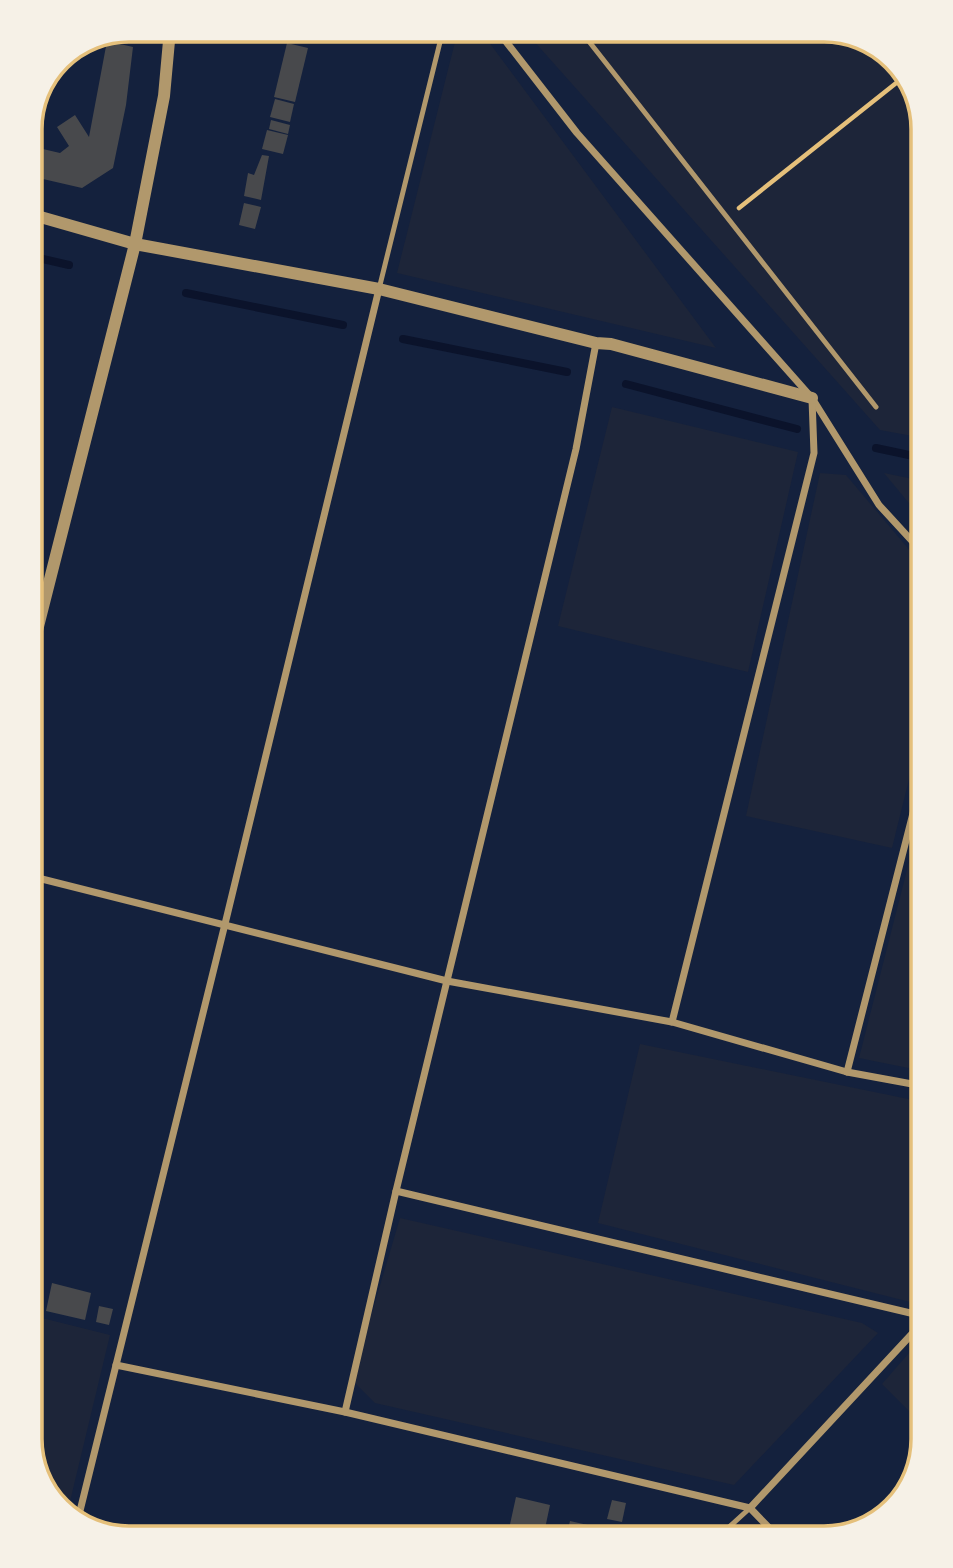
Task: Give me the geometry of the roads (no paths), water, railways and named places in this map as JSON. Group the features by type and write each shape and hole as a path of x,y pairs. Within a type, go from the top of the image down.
{"street":[{"path":"42,611 135,244 164,96 169,42"},
{"path":"506,42 577,133 812,398 879,505 911,540"},
{"path":"42,217 135,244 379,289 596,344 611,344 812,398"},
{"path":"80,1510 379,289"},
{"path":"345,1412 576,449 596,344"},
{"path":"672,1022 814,453 812,398"},
{"path":"847,1072 911,821"},
{"path":"42,879 447,981 672,1022 847,1072 911,1084"},
{"path":"396,1191 911,1313"},
{"path":"750,1508 911,1335"},
{"path":"116,1365 345,1412 750,1508 767,1526"}],"lane":[{"path":"379,289 440,42"},
{"path":"589,42 876,407"},
{"path":"730,1526 750,1508"}],"waterway":[{"path":"42,259 69,265"},
{"path":"186,293 343,325"},
{"path":"403,339 567,372"},
{"path":"626,384 797,429"},
{"path":"876,448 911,455"}]}
